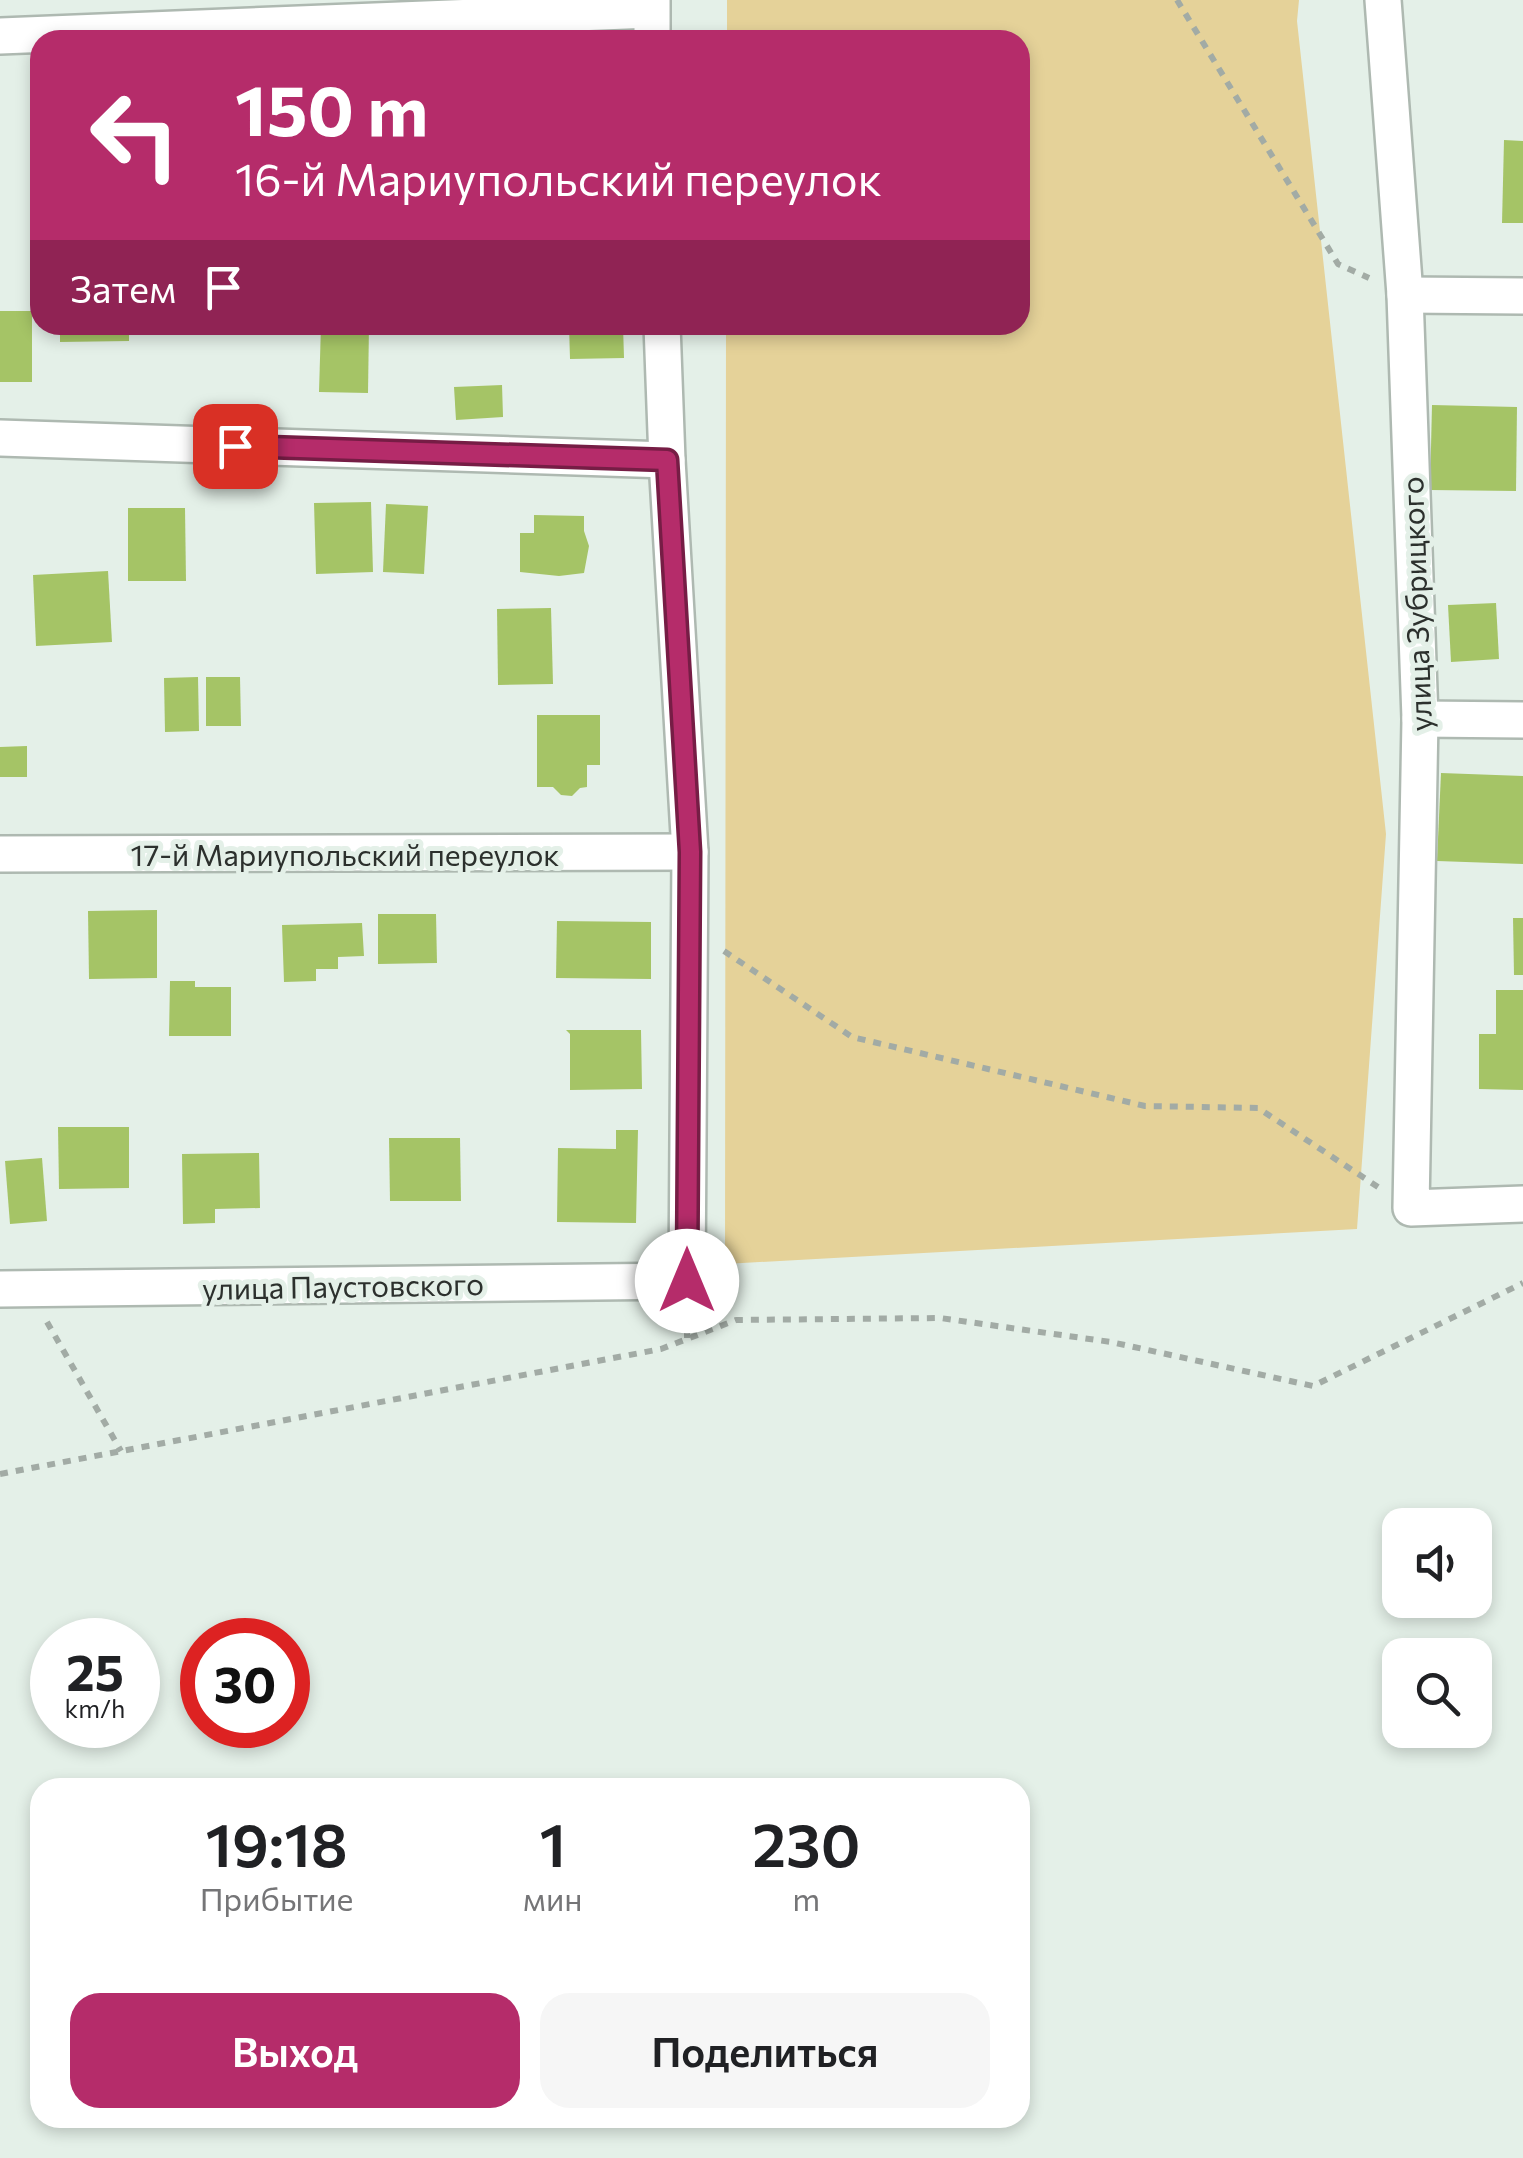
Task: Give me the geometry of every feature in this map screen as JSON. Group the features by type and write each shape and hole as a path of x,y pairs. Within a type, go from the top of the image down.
{"street":[{"name":"улица Зубрицкого","path":"1384,0 1405,295 1420,719 1411,1208"},
{"path":"206,30 652,17"},
{"path":"0,36 30,35"},
{"path":"1405,295 1523,296"},
{"path":"662,335 690,852 690,928"},
{"path":"0,438 667,460"},
{"path":"1420,719 1523,720"},
{"name":"17-й Мариупольский переулок","path":"0,854 690,852"},
{"name":"улица Паустовского","path":"14,1289 687,1281 690,928"},
{"path":"1411,1208 1523,1204"}],"path":[{"path":"1177,0 1338,264 1405,295"},
{"path":"690,928 852,1036 1145,1106 1258,1108 1411,1208"},
{"path":"0,1474 661,1349 736,1320 940,1318 1111,1342 1313,1386 1523,1282"},
{"path":"14,1289 120,1452"}],"shaded area":[{"path":"727,0 1299,0 1297,21 1386,834 1357,1229 725,1264 726,335 1030,335 1030,30 727,30"}],"building":[{"path":"1504,140 1523,141 1523,223 1502,223"},
{"path":"0,311 30,311 32,382 0,382"},
{"path":"60,335 129,335 129,341 60,342"},
{"path":"321,335 369,335 368,393 319,392"},
{"path":"569,335 623,335 624,358 570,359"},
{"path":"502,385 503,417 456,420 454,387"},
{"path":"1432,405 1517,407 1516,491 1430,490"},
{"path":"371,502 373,572 316,574 314,503"},
{"path":"386,504 428,506 424,574 383,572"},
{"path":"128,508 185,508 186,581 128,581"},
{"path":"534,515 584,516 589,546 584,573 559,576 520,572 520,533 534,533"},
{"path":"108,571 112,642 36,646 33,575"},
{"path":"1496,603 1499,659 1451,662 1448,605"},
{"path":"551,608 553,684 498,685 497,609"},
{"path":"198,677 199,731 165,732 164,678"},
{"path":"206,677 240,677 241,726 206,726"},
{"path":"537,715 600,715 600,765 587,765 587,787 572,796 561,795 553,787 537,787"},
{"path":"27,746 27,777 0,777 0,747"},
{"path":"1441,773 1523,776 1523,864 1437,861"},
{"path":"157,910 157,978 89,979 88,911"},
{"path":"378,914 436,914 437,963 378,964"},
{"path":"1513,918 1523,918 1523,975 1514,975"},
{"path":"557,921 651,922 651,979 556,978"},
{"path":"362,923 364,956 338,957 338,969 316,969 316,981 284,982 282,925"},
{"path":"170,981 195,981 195,987 231,987 231,1036 169,1036"},
{"path":"1496,990 1523,990 1523,1090 1479,1089 1479,1034 1496,1034"},
{"path":"566,1030 641,1030 642,1089 570,1090 570,1034"},
{"path":"58,1127 129,1127 129,1188 59,1189"},
{"path":"616,1130 638,1130 636,1223 557,1222 558,1148 616,1149"},
{"path":"389,1138 460,1138 461,1201 390,1201"},
{"path":"259,1153 260,1208 215,1209 215,1223 183,1224 182,1154"},
{"path":"42,1158 47,1221 10,1224 5,1161"}],"route":[{"path":"235,446 667,460 690,852 687,1281"}]}
